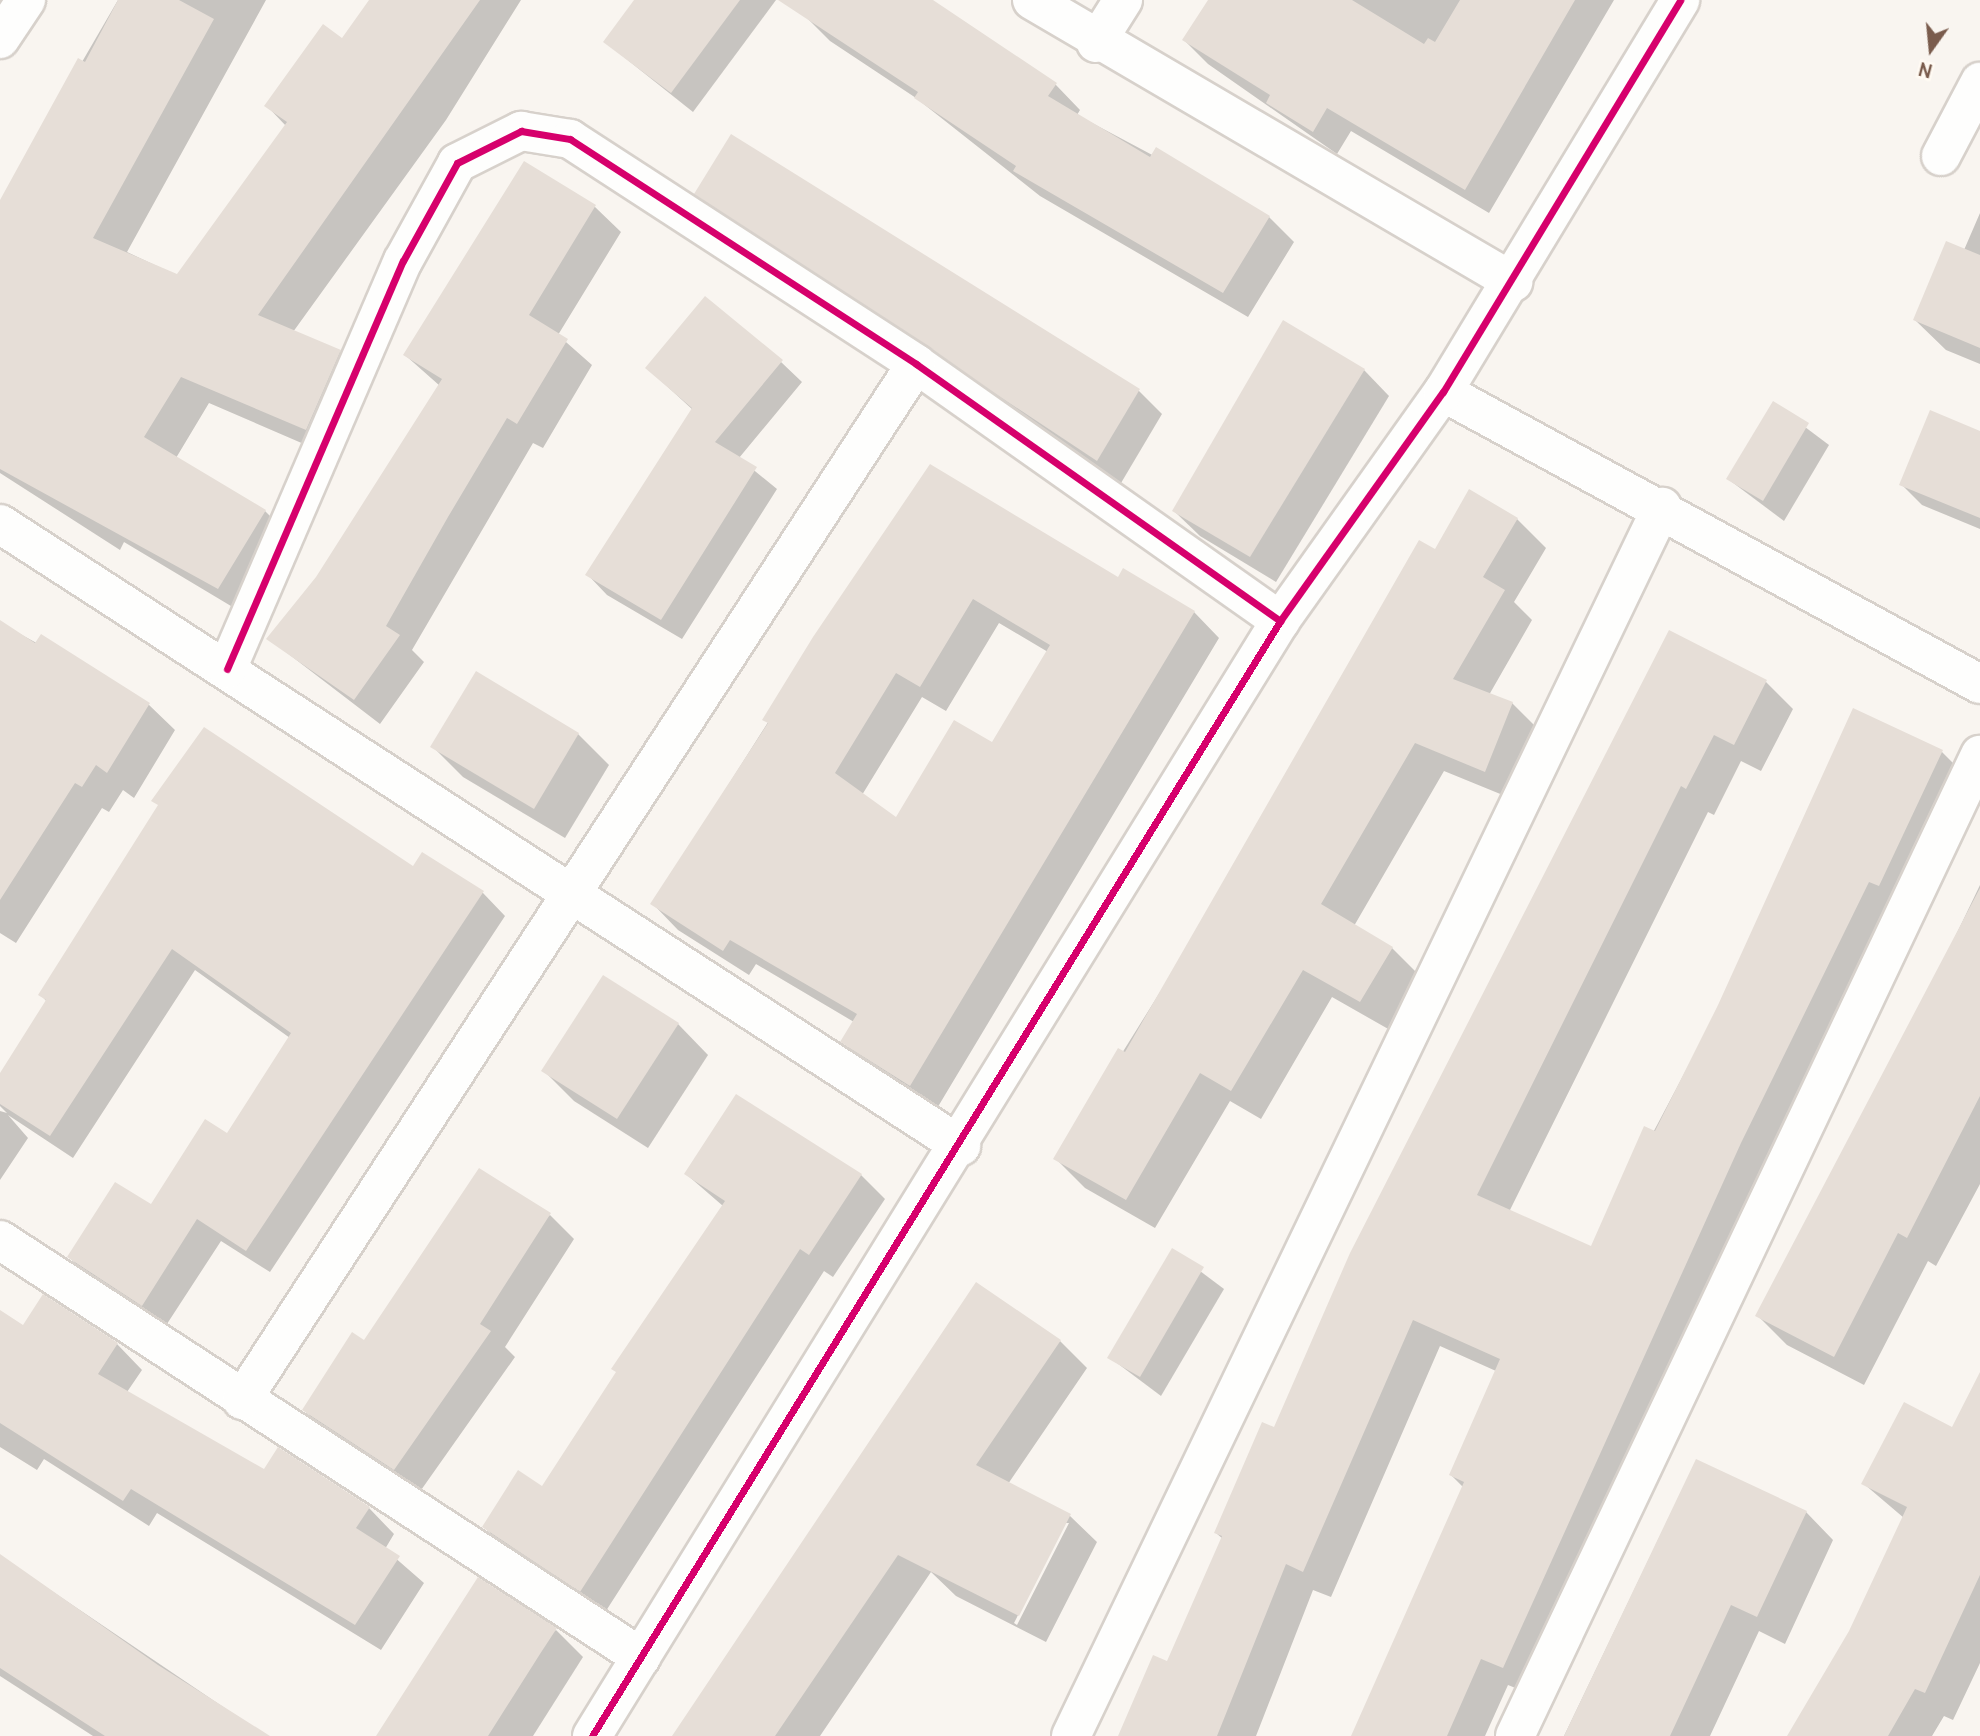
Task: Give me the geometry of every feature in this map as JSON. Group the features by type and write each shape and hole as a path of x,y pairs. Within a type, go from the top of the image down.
{"street":[{"path":"0,39 26,0"},
{"path":"1032,0 1097,43 1513,282"},
{"path":"1097,43 1123,0"},
{"path":"592,1736 961,1146 1280,621 1443,392 1513,282 1680,0"},
{"path":"1941,156 1980,82"},
{"path":"227,669 403,261 443,187 457,163 521,131 570,139 916,364 1280,621"},
{"path":"242,1401 570,891 916,364"},
{"path":"1443,392 1662,507 1980,684"},
{"path":"1071,1736 1662,507"},
{"path":"0,524 961,1146"},
{"path":"1515,1736 1980,755"},
{"path":"0,1240 242,1401 641,1657"}],"building":[{"path":"118,0 179,0 214,19 93,238 177,274 287,122 264,106 323,24 342,38 369,0 480,0 258,315 341,350 306,430 181,377 144,437 266,510 218,589 0,469 0,200 78,58 85,62"},
{"path":"634,0 740,0 671,93 603,42"},
{"path":"778,0 933,0 1057,83 1048,96 1150,157 1156,147 1270,216 1223,293 1013,171 1016,166 914,98 918,92"},
{"path":"1208,0 1352,0 1424,44 1428,38 1435,42 1460,0 1575,0 1465,190 1327,108 1313,132 1266,103 1270,95 1182,40"},
{"path":"731,134 1140,389 1097,461 694,194"},
{"path":"524,161 596,205 529,315 568,339 517,424 507,418 448,517 386,626 400,635 354,700 266,639 316,577 442,379 403,355"},
{"path":"1946,241 1980,255 1980,348 1913,320"},
{"path":"705,296 783,360 715,442 757,467 661,620 585,575 692,408 645,368"},
{"path":"1283,320 1365,369 1250,557 1172,511"},
{"path":"1773,401 1809,423 1763,501 1726,479"},
{"path":"1930,410 1980,431 1980,518 1899,485"},
{"path":"930,464 1118,577 1123,568 1195,611 910,1086 840,1042 857,1014 730,940 723,951 650,904 768,723 762,720 813,637","holes":["973,599 1050,645 992,742 954,720 896,817 835,773 896,673 920,687"]},
{"path":"1469,489 1518,518 1483,577 1505,590 1453,679 1513,702 1485,772 1415,743 1321,904 1393,947 1360,1002 1303,970 1231,1091 1200,1073 1126,1200 1053,1159 1118,1048 1125,1052 1419,540 1435,549"},
{"path":"0,620 35,643 41,634 150,703 107,773 96,765 82,787 75,783 0,900"},
{"path":"1669,630 1767,680 1734,745 1714,735 1686,789 1681,786 1477,1195 1591,1246 1644,1126 1655,1131 1718,1005 1853,708 1943,750 1879,886 1869,882 1741,1143 1503,1668 1481,1659 1447,1736 1351,1736 1464,1482 1449,1475 1500,1359 1413,1320 1303,1572 1286,1564 1217,1736 1118,1736 1153,1655 1167,1661 1222,1536 1214,1533 1262,1422 1274,1427 1350,1253"},
{"path":"476,671 579,733 534,809 430,747"},
{"path":"204,727 413,866 422,852 484,891 246,1251 197,1219 142,1306 67,1257 115,1182 151,1204 205,1119 227,1133 291,1033 172,949 50,1136 0,1104 0,1073 46,1000 38,995 158,805 151,801"},
{"path":"1980,888 1980,1096 1907,1238 1898,1233 1834,1357 1755,1316"},
{"path":"603,975 679,1023 617,1119 541,1071"},
{"path":"736,1094 862,1174 809,1255 800,1249 580,1592 482,1527 518,1470 542,1486 616,1372 611,1369 725,1201 684,1174"},
{"path":"479,1168 551,1213 480,1324 491,1331 394,1470 302,1410 352,1332 364,1340"},
{"path":"1172,1248 1204,1267 1140,1377 1107,1358"},
{"path":"976,1282 1061,1340 976,1465 1071,1514 1019,1616 898,1555 775,1736 672,1736"},
{"path":"43,1294 118,1343 98,1374 264,1469 278,1447 370,1507 356,1528 400,1556 355,1625 131,1489 123,1501 0,1423 0,1310 23,1325"},
{"path":"1980,1372 1980,1575 1925,1693 1915,1689 1888,1736 1787,1736 1849,1631 1907,1507 1861,1484 1904,1402 1952,1427"},
{"path":"1696,1459 1807,1511 1757,1617 1731,1605 1670,1736 1564,1736"},
{"path":"0,1554 158,1665 270,1736 105,1736 0,1668"},
{"path":"478,1577 557,1628 488,1736 376,1736"}],"cycle path":[{"path":"592,1736 1280,621 1443,392 1680,0"},
{"path":"227,669 403,261 457,163 521,131 570,139 916,364 1280,621"}]}
